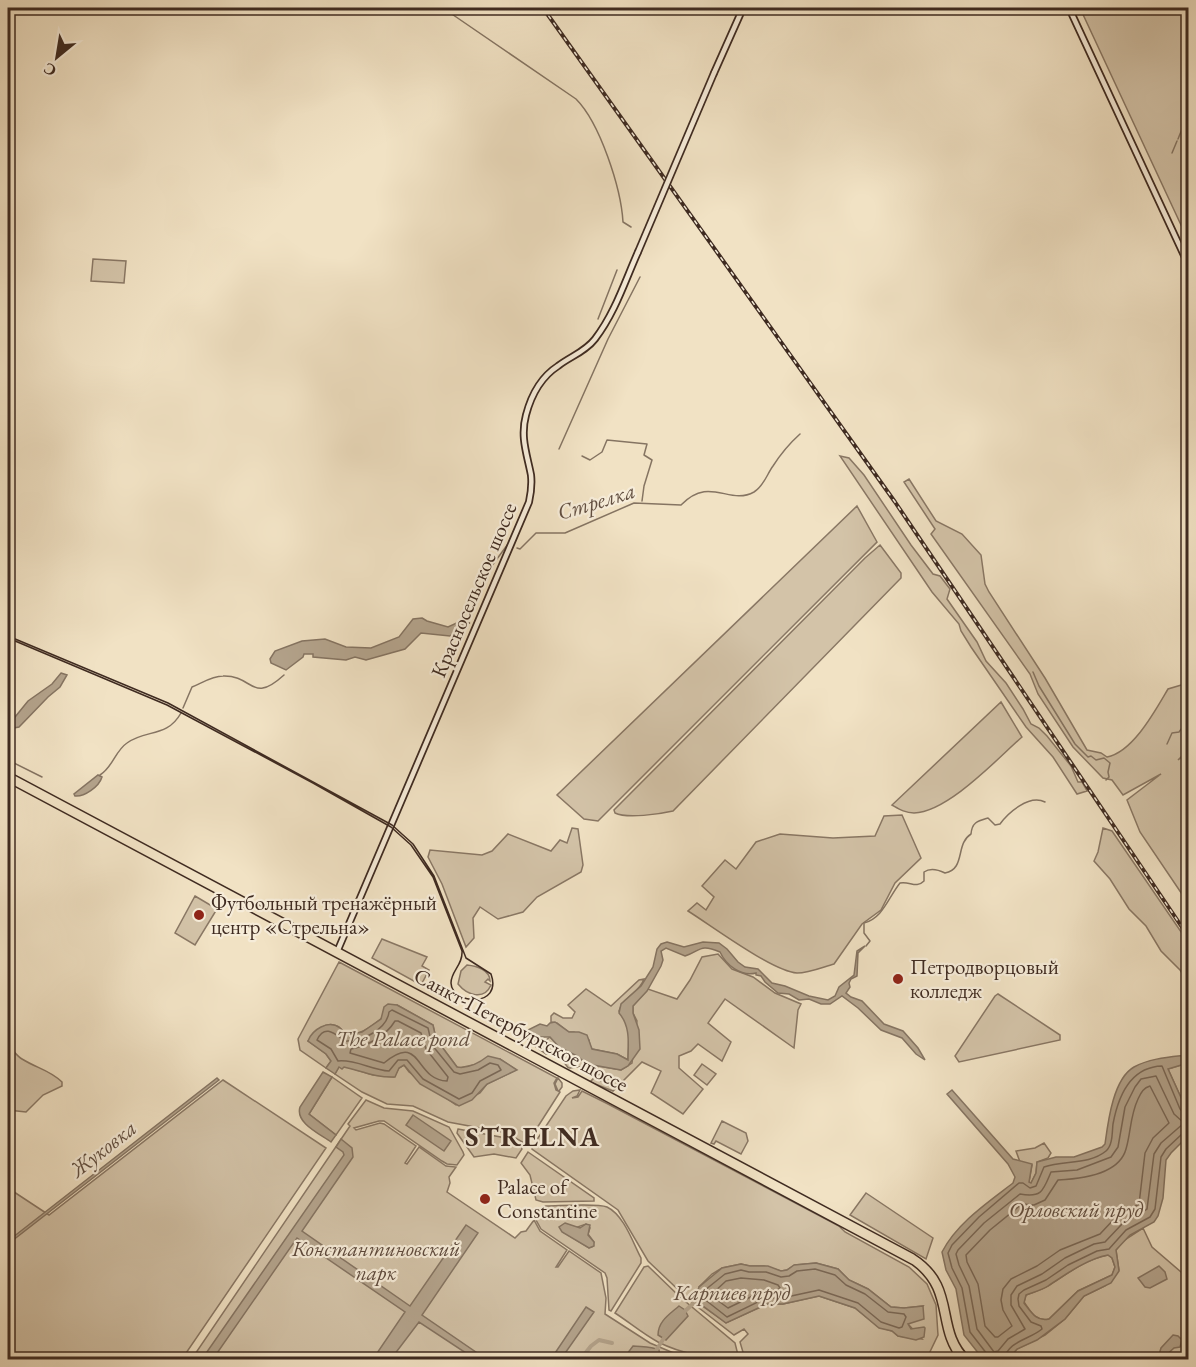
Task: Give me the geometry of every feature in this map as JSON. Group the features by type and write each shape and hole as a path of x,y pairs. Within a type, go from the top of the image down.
{"main road":[{"name":"Красносельское шоссе","path":"337,953 529,502 531,475 524,447 523,431 532,399 546,376 558,365 585,349 609,318 743,8"},
{"path":"1069,8 1188,264"},
{"name":"Санкт-Петербургское шоссе","path":"8,777 914,1262 929,1275 936,1287 949,1338 962,1359"},
{"name":"Санкт-Петербургское шоссе","path":"337,953 918,1260 928,1268 941,1287 954,1342 968,1359"}],"green space":[{"path":"1080,8 1188,8 1188,240"},
{"path":"93,259 126,261 124,283 91,281"},
{"path":"840,456 849,458 864,475 911,545 933,574 940,576 950,589 947,599 977,642 986,661 1006,683 1031,724 1047,736 1071,766 1078,782 1082,782 1087,791 1077,794 1053,757 1026,727 971,647 959,624 932,592"},
{"path":"909,479 936,521 962,534 981,555 985,584 989,592 1045,678 1087,750 1107,757 1117,754 1142,729 1168,689 1188,683 1188,750 1178,760 1188,753 1188,903 1140,832 1127,800 1161,774 1123,795 1112,780 1103,778 1073,747 1038,694 1030,674 931,534 935,529 904,482"},
{"path":"857,506 877,542 598,821 584,819 557,795"},
{"path":"880,545 901,573 901,578 673,811 635,816 615,813 614,810"},
{"path":"1001,702 1022,737 971,783 942,804 914,813 905,812 892,805"},
{"path":"902,815 921,858 895,883 881,910 862,924 834,964 802,973 786,970 773,965 726,937 688,911 697,903 706,910 714,897 702,886 725,860 736,869 756,842 780,834 833,838 875,836 884,816"},
{"path":"572,828 578,829 583,865 581,872 537,897 523,912 498,919 480,907 473,918 474,938 466,947 442,884 428,857 430,850 482,855 492,851 508,834 551,851 560,840 567,843"},
{"path":"1103,828 1112,831 1188,942 1188,984 1180,970 1161,951 1146,926 1129,909 1110,879 1094,861"},
{"name":"Футбольный тренажёрный центр «Стрельна»","path":"195,896 217,909 195,945 175,933"},
{"path":"382,939 427,957 422,966 429,970 421,985 372,958"},
{"path":"718,954 732,969 753,977 775,993 801,1004 798,1010 794,1048 725,999 708,1023 731,1042 722,1061 698,1044 691,1051 679,1056 679,1068 703,1089 683,1114 651,1093 661,1071 642,1062 613,1091 590,1082 594,1078 601,1081 601,1075 585,1067 569,1068 560,1057 546,1054 535,1046 537,1039 546,1040 550,1037 559,1047 587,1064 621,1070 632,1063 637,1021 633,1013 633,1006 648,989 677,999 702,957"},
{"path":"339,962 557,1078 554,1083 558,1091 555,1084 558,1078 562,1083 560,1092 528,1142 524,1143 507,1133 448,1122 413,1106 387,1104 362,1092 335,1074 339,1067 344,1066 373,1075 394,1077 399,1068 404,1065 409,1072 456,1105 480,1093 487,1084 516,1070 500,1059 457,1067 436,1039 433,1025 397,1005 361,1032 347,1035 334,1025 325,1026 317,1031 308,1041 326,1054 331,1061 326,1068 300,1050 298,1039"},
{"path":"467,965 479,968 488,974 490,981 488,979 485,982 491,985 484,993 475,995 458,984 461,971"},
{"path":"644,979 619,1011 629,1032 628,1060 617,1054 592,1049 589,1040 551,1022 551,1016 554,1013 563,1018 572,1018 575,1012 568,1005 586,989 611,1006 639,980"},
{"path":"998,994 1060,1035 1060,1040 959,1062 955,1056"},
{"path":"8,1046 22,1059 62,1082 62,1086 43,1095 26,1112 8,1110"},
{"path":"1188,1063 1188,1113 1168,1069"},
{"path":"702,1064 716,1074 707,1085 694,1075"},
{"path":"332,1077 362,1098 336,1135 309,1114"},
{"path":"223,1080 326,1148 182,1359 8,1359 8,1188 49,1215"},
{"path":"580,1090 577,1096 572,1098 578,1097 582,1091 608,1104 839,1226 845,1232 909,1267 927,1284 936,1305 938,1335 926,1360 745,1359 740,1342 748,1334 744,1329 734,1335 690,1301 648,1261 618,1210 532,1149 566,1096 573,1091","holes":["816,1263 838,1269 849,1280 868,1289 891,1307 923,1306 908,1324 922,1339 898,1336 892,1331 879,1327 855,1308 819,1296 783,1304 767,1304 726,1323 697,1302 699,1287 722,1268 741,1264 764,1266 781,1271 795,1265"]},
{"name":"Константиновский парк","path":"366,1100 384,1108 413,1111 449,1127 464,1155 457,1165 442,1161 384,1121 354,1128 356,1130 380,1123 384,1124 416,1146 405,1163 407,1164 419,1147 446,1166 456,1167 449,1177 447,1192 515,1238 521,1232 526,1231 534,1220 540,1231 567,1250 556,1267 569,1251 601,1273 606,1298 605,1314 650,1343 683,1357 682,1360 191,1360"},
{"path":"722,1121 746,1133 748,1141 741,1154 716,1141 714,1144 711,1143"},
{"path":"458,1129 506,1138 521,1146 522,1149 516,1158 494,1154 474,1157 457,1133"},
{"path":"1044,1143 1051,1153 1048,1158 1037,1162 1036,1173 1031,1183 1029,1182 1032,1165 1020,1162 1016,1151 1035,1148"},
{"path":"528,1152 594,1198 594,1201 543,1202 536,1200 530,1175 521,1163"},
{"path":"866,1193 933,1238 926,1259 850,1215"},
{"path":"578,1205 607,1207 623,1223 641,1258 641,1263 611,1311 609,1310 605,1273 541,1229 535,1218 543,1207","holes":["586,1224 590,1228 588,1234 594,1242 589,1248 563,1232"]},
{"path":"1143,1228 1152,1247 1188,1278 1187,1359 1008,1360 1017,1349 1045,1335 1065,1319 1084,1296 1105,1286 1119,1270 1116,1250 1123,1241"},
{"path":"1108,1255 1112,1258 1115,1267 1112,1275 1078,1291 1049,1319 1037,1318 1024,1302 1026,1295 1048,1286 1084,1263"},
{"path":"648,1266 680,1297 735,1343 739,1359 697,1355 677,1350 658,1342 615,1313 644,1267"}],"water":[{"path":"422,618 448,627 461,621 470,623 463,625 450,636 421,633 405,649 366,660 355,657 346,660 313,657 313,654 304,654 286,670 271,663 270,659 275,651 302,641 325,639 346,647 371,648 399,637 413,619"},
{"path":"61,673 67,675 60,687 19,727 8,729 8,719 15,717 28,701 52,684"},
{"path":"98,775 102,777 95,788 83,795 75,796 74,794"},
{"path":"667,942 684,947 703,942 719,943 738,962 745,967 758,969 772,983 828,1000 835,996 839,987 854,975 857,951 865,946 858,953 857,976 851,979 846,993 862,1001 884,1024 903,1031 925,1060 916,1054 902,1038 881,1030 842,996 830,1004 821,1004 809,999 799,1000 789,994 778,993 761,976 756,973 740,972 726,961 720,952 708,948 685,956 666,948 661,951 663,960 661,966 647,991 633,1006 639,1030 640,1049 628,1066 621,1070 587,1064 559,1047 550,1037 535,1037 531,1041 522,1035 540,1024 547,1026 555,1022 569,1032 587,1035 592,1049 617,1054 628,1060 627,1030 619,1013 621,1004 641,986 653,967 657,949 661,944"},
{"name":"The Palace pond","path":"388,1004 397,1005 433,1025 436,1039 457,1067 473,1065 488,1056 500,1059 517,1070 487,1084 472,1100 459,1106 420,1084 404,1065 399,1068 395,1077 375,1075 344,1067 342,1069 339,1067 335,1074 326,1068 331,1061 326,1054 308,1041 313,1033 326,1025 340,1028 347,1035 362,1032 381,1019 384,1007"},
{"name":"Орловский пруд","path":"1188,1055 1188,1063 1168,1069 1188,1113 1188,1136 1166,1160 1163,1198 1154,1222 1130,1235 1116,1250 1119,1271 1111,1283 1084,1296 1065,1319 1037,1340 1017,1349 1008,1359 983,1359 964,1335 956,1289 946,1270 942,1252 964,1223 1013,1183 1015,1177 1008,1164 947,1094 952,1090 1013,1159 1032,1164 1029,1182 1031,1183 1036,1173 1037,1162 1056,1157 1074,1157 1105,1144 1116,1091 1127,1073 1134,1067 1161,1058","holes":["1108,1255 1112,1258 1115,1267 1112,1275 1078,1291 1049,1319 1037,1318 1024,1303 1026,1295 1046,1287 1085,1263"]},
{"path":"323,1072 332,1077 309,1114 336,1135 331,1142 310,1128 299,1113 300,1107"},
{"path":"217,1078 219,1080 8,1244 8,1241"},
{"path":"413,1115 451,1141 444,1151 406,1125"},
{"path":"341,1139 352,1148 353,1157 302,1231 410,1306 466,1225 478,1233 422,1315 486,1359 475,1359 419,1322 391,1359 373,1359 405,1312 297,1238 213,1359 202,1359 344,1155 336,1147"},
{"path":"565,1223 580,1228 586,1224 590,1225 588,1235 594,1242 594,1246 589,1248 562,1232 559,1227"},
{"name":"Карпиев пруд","path":"816,1263 838,1269 849,1280 868,1289 891,1307 923,1306 924,1319 908,1324 911,1329 924,1327 924,1337 916,1340 898,1336 892,1331 879,1328 855,1308 819,1296 783,1304 767,1304 726,1323 695,1300 699,1287 722,1268 741,1264 768,1266 781,1271 794,1265"},
{"path":"1159,1266 1165,1272 1167,1279 1150,1288 1145,1287 1138,1278"},
{"path":"679,1306 688,1316 666,1340 658,1335 660,1326 665,1318"},
{"path":"586,1307 594,1312 561,1359 551,1359"},
{"path":"1173,1335 1182,1340 1180,1347 1174,1348 1162,1359 1142,1359 1158,1358 1161,1348"},
{"path":"633,1346 659,1350 660,1357 659,1359 638,1359 627,1354"}],"waterway":[{"path":"443,8 576,99 585,110 601,140 614,174 623,222 631,227"},
{"path":"1178,139 1188,114"},
{"path":"1172,153 1177,141"},
{"path":"598,319 617,270"},
{"path":"559,449 608,339 640,277"},
{"name":"Стрелка","path":"517,548 520,549 536,533 565,533 634,503 681,505 691,496 701,492 710,491 736,496 754,492 763,483 782,453 800,434"},
{"path":"582,456 590,460 602,452 607,440 647,444 644,455 652,460 642,501"},
{"name":"Стрелка","path":"491,567 508,544"},
{"path":"1033,672 1039,686 1075,744 1088,757 1091,756 1096,760 1104,758 1110,763 1109,777 1106,780"},
{"path":"183,708 192,687 211,678 233,677 258,688 265,688 284,675"},
{"name":"Стрелка","path":"100,775 127,743 141,736 163,730 181,713"},
{"path":"1167,744 1172,733 1179,732 1188,726"},
{"path":"8,760 42,777"},
{"path":"866,946 870,941 864,933 864,923 881,912 900,883 916,885 921,883 924,881 924,872 929,870 945,873 951,871 956,867 963,844 978,821 988,818 995,825 1000,824 1014,810 1026,803 1039,800 1045,802"},
{"path":"683,1313 698,1299"},
{"path":"655,1352 664,1338"},
{"path":"580,1360 599,1340 612,1343"}],"tram line":[{"path":"8,636 168,703 392,825 413,844 434,876 466,958 491,974 493,985 490,993 476,1000 459,996 453,990 451,983 461,960 462,951 433,877 411,845 391,827 167,705 8,638"}],"railway":[{"path":"543,8 895,502 1188,936"}],"place":[{"name":"Футбольный тренажёрный центр «Стрельна»","path":"199,915"},
{"name":"Петродворцовый колледж","path":"898,979"},
{"name":"Palace of Constantine","path":"485,1199"}],"district":[{"name":"STRELNA","path":"533,1137"}],"water label":[{"name":"Жуковка","path":"103,1148"}]}
